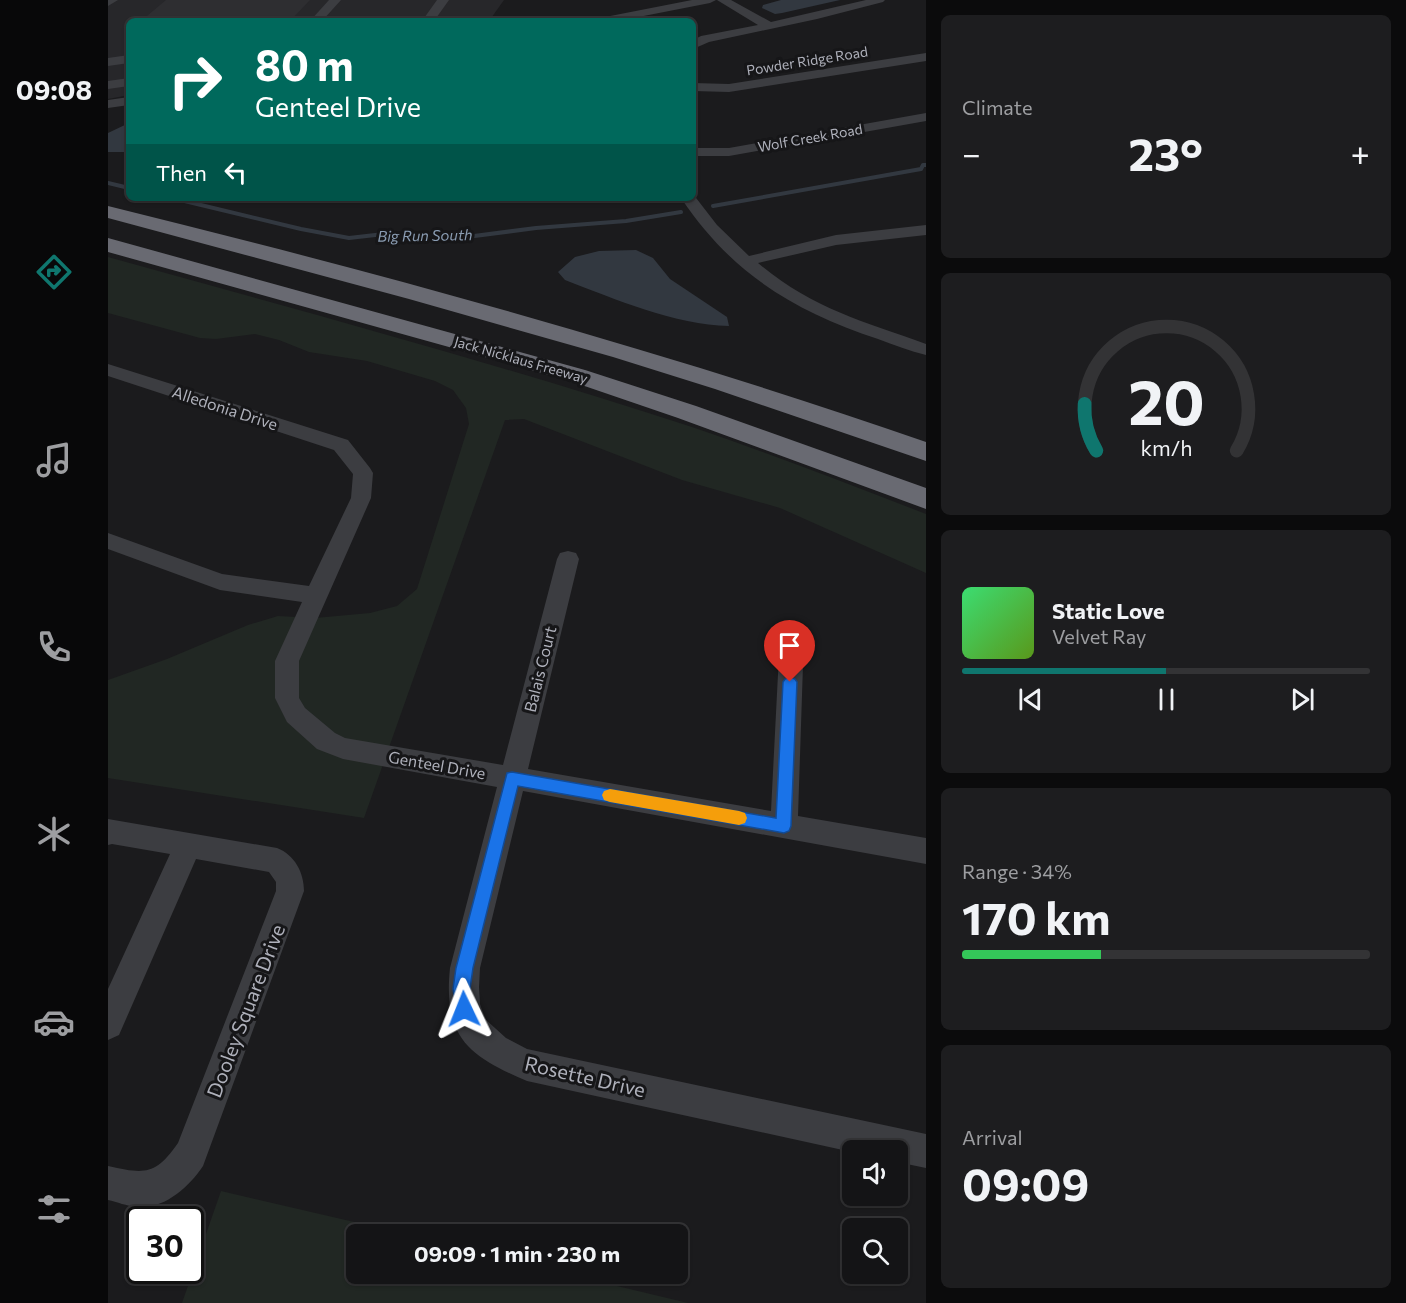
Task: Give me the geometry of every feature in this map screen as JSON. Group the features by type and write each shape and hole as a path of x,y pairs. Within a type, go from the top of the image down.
{"highway":[{"path":"108,212 543,328 766,396 926,452"},
{"name":"Jack Nicklaus Freeway","path":"108,245 576,375 687,412 926,499"}],"street":[{"path":"108,3 112,0"},
{"path":"319,18 335,0"},
{"path":"430,18 443,0"},
{"path":"616,18 710,0"},
{"path":"723,0 769,26"},
{"path":"696,44 705,39 879,0"},
{"path":"108,51 126,48"},
{"name":"Powder Ridge Road","path":"696,87 729,88 926,57"},
{"path":"108,62 126,59"},
{"path":"108,86 126,83"},
{"path":"108,104 126,101"},
{"name":"Wolf Creek Road","path":"696,152 729,152 926,117"},
{"path":"691,201 698,214 721,239 777,285 810,307 926,350"},
{"path":"747,261 836,240 926,230"},
{"name":"Alledonia Drive","path":"108,370 341,445"},
{"name":"Genteel Drive","path":"341,445 363,473 361,498 287,661 286,680 287,698 296,715 326,741 343,748 926,851"},
{"path":"108,541 220,582 317,596"},
{"name":"Balais Court","path":"512,778 568,559"},
{"path":"784,826 792,635"},
{"name":"Rosette Drive","path":"512,778 465,968 462,989 464,1009 468,1019 473,1030 487,1046 527,1065 926,1151"},
{"name":"Dooley Square Drive","path":"108,833 109,831 277,861 290,879 288,901 191,1154 183,1167 171,1179 140,1191 108,1183"},
{"path":"108,1024 188,845"}],"shaded area":[{"path":"108,0 504,0 491,18 126,18 126,96 108,99"},
{"path":"781,0 840,0 775,14 762,8 763,5"},
{"path":"126,124 126,152 108,152 108,133"},
{"path":"636,250 653,258 670,279 727,317 729,326 708,325 646,310 565,280 558,272 575,257 599,251"},
{"path":"108,257 547,381 722,437 926,514 926,573 780,508 682,480 524,419 505,420 364,818 108,778 108,680 167,659 248,625 278,616 315,618 370,613 397,606 417,589 469,424 466,408 453,390 435,381 367,361 309,352 279,340 255,334 216,339 200,338 108,313"},
{"path":"221,1191 363,1224 346,1224 346,1284 609,1284 688,1303 182,1303 189,1284 204,1284 204,1240"}],"building":[{"path":"166,0 310,0 293,18 145,18"}],"waterway":[{"name":"Big Run South","path":"713,206 921,169 923,165 926,165"},
{"name":"Big Run South","path":"108,183 126,187"},
{"name":"Big Run South","path":"184,201 349,238 384,234 412,237 424,234 435,238 451,239 536,228 626,221 681,212"}],"slow traffic":[{"path":"610,795 739,818"}],"route":[{"path":"464,1009 462,989 465,968 512,778 784,826 790,682"}]}
